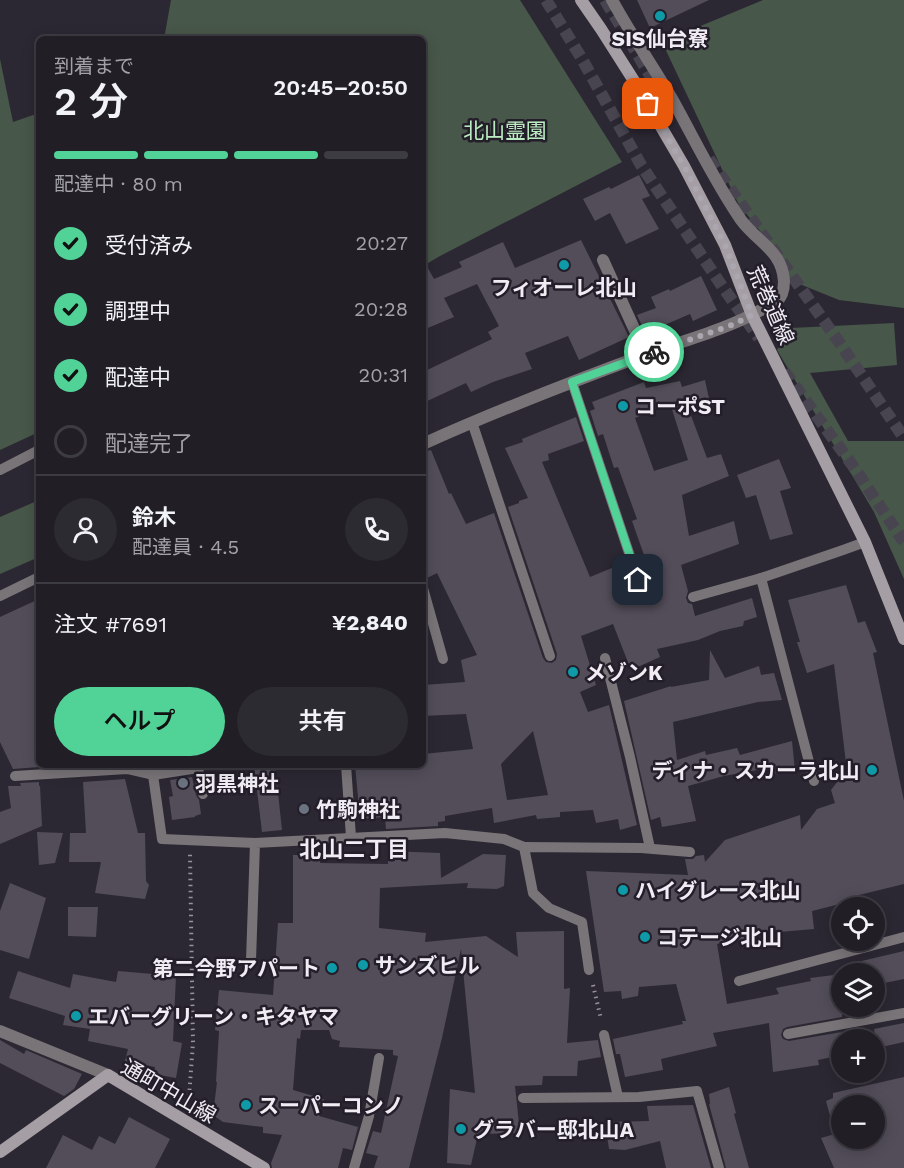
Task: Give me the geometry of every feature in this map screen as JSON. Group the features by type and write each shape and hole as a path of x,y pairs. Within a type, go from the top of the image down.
{"street":[{"name":"荒巻道線","path":"580,0 602,29 636,84 684,166 725,245 752,315 865,542 904,639"},
{"path":"426,443 572,382 732,325 776,302 783,294 784,280 778,260 768,246 753,235 741,219 612,0"},
{"path":"603,260 646,355"},
{"path":"0,1031 108,1075"},
{"name":"通町中山線","path":"0,1152 108,1075 264,1168"}],"lane":[{"path":"572,382 638,580"},
{"path":"472,422 550,656"},
{"path":"0,470 36,452"},
{"path":"693,597 761,578 865,542"},
{"path":"0,596 36,578"},
{"path":"761,578 814,781"},
{"path":"426,599 443,659"},
{"path":"604,657 630,757 650,848"},
{"path":"15,776 115,768"},
{"path":"130,768 153,775 198,768 203,794"},
{"path":"346,768 351,837"},
{"path":"153,775 162,839 255,843 445,833 504,839 524,847 650,848 690,852"},
{"path":"251,960 255,843"},
{"path":"524,847 533,893 549,908 582,922 589,970"},
{"path":"739,981 904,937"},
{"path":"788,1034 904,1013"},
{"path":"604,1035 618,1097"},
{"path":"354,1168 369,1116 379,1058"},
{"path":"523,1098 639,1097 697,1091 718,1168"}],"path":[{"path":"178,1118 189,1097 193,1043 190,840"},
{"path":"589,970 604,1035"}],"green space":[{"name":"北山霊園","path":"171,0 520,0 622,162 426,264 426,36 165,36"},
{"path":"763,0 904,0 904,308 839,300 787,279 779,255 738,203 662,42"},
{"path":"0,59 13,122 36,114 36,433 0,450"},
{"path":"894,323 897,365 810,373 848,441 904,441 904,579 874,512 777,350 791,328"},
{"path":"36,501 36,558 0,574 0,517"}],"building":[{"name":"SIS仙台寮","path":"637,0 709,0 650,28"},
{"path":"639,175 650,196 642,199 659,229 626,244 610,213 595,221 583,199 609,187 611,189"},
{"path":"581,240 629,337 579,360 568,336 525,353 532,369 471,392 466,383 426,402 426,371 492,339 488,332 499,326 477,284 444,298 454,317 426,329 426,264 434,279 462,267 459,262 503,242 515,268"},
{"path":"701,276 717,310 693,321 690,314 660,327 658,323 644,330 637,315 656,308 651,297 669,289 670,291"},
{"path":"705,380 711,408 690,413 707,458 721,454 729,476 682,495 689,536 734,521 739,544 681,565 688,591 686,598 688,603 692,604 695,616 752,598 757,617 744,621 743,626 720,631 698,640 657,649 660,657 631,670 613,624 581,636 596,685 580,692 588,712 609,705 637,825 620,830 618,819 596,823 593,810 560,812 560,817 537,819 536,815 494,823 492,808 445,816 445,821 438,822 438,826 386,829 385,817 360,819 355,768 426,768 426,754 473,749 466,714 426,716 426,685 465,682 461,660 477,655 437,573 426,578 426,451 431,450 449,494 451,493 466,524 494,513 543,658 546,662 552,663 556,660 557,654 508,507 528,498 505,448 576,417 584,441 548,454 549,460 542,462 590,577 624,563 633,585 641,587 645,578 638,557 644,555 632,521 637,519 618,467 614,468 603,434 598,436 590,411 595,409 592,402 644,382 646,388 680,381 682,387","holes":["670,403 688,460 654,471 635,418","533,731 548,795 507,800 501,764"]},
{"path":"779,459 791,488 780,491 793,534 770,540 756,495 746,498 737,475"},
{"path":"846,585 858,623 865,621 877,652 873,653 904,801 904,884 859,895 860,897 831,897 831,906 812,911 814,929 757,934 754,938 717,944 727,1004 779,994 776,988 811,981 810,978 831,975 831,1017 842,1017 787,1027 783,1029 781,1035 783,1039 789,1041 831,1034 831,1057 818,1060 819,1065 773,1072 769,1023 713,1033 717,1046 661,1059 663,1070 625,1077 620,1054 616,1054 613,1039 683,1024 682,1021 686,1021 676,984 639,987 638,996 622,999 621,991 604,992 586,871 688,875 685,859 704,855 705,862 725,840 800,815 801,830 817,809 835,803 831,790 838,781 850,781 848,768 851,763 846,763 834,664 807,673 797,642 800,642 788,600"},
{"path":"36,600 36,767 13,769 0,742 0,617"},
{"path":"710,650 725,678 759,666 761,675 774,673 782,700 758,702 673,722 677,760 705,751 706,755 737,748 740,755 792,741 795,771 770,774 768,768 724,776 688,786 696,821 662,827 660,817 651,820 624,701 671,686 709,680"},
{"path":"254,768 275,768 282,830 262,832"},
{"path":"192,777 201,814 172,820 169,797 173,796 170,780"},
{"path":"125,779 138,833 145,833 146,881 149,885 145,899 95,893 101,862 69,862 70,833 86,833 83,782"},
{"path":"39,782 42,826 0,844 0,812 11,808 8,786"},
{"path":"37,832 63,833 55,863 39,865"},
{"path":"388,851 440,853 441,878 483,854 506,855 504,886 497,889 467,888 468,883 380,888 379,928 426,933 425,942 486,936 518,957 516,932 564,931 564,989 570,988 567,1043 598,1040 601,1057 578,1061 577,1076 543,1076 542,1085 515,1086 520,1133 478,1134 471,1165 447,1163 450,1089 475,1093 461,949 442,1038 409,1168 374,1168 378,1156 366,1153 373,1131 381,1133 398,1056 393,1055 393,1050 339,1047 340,1041 332,1039 329,1030 301,1030 300,1039 297,1038 293,1090 324,1099 319,1116 358,1127 352,1150 343,1148 338,1168 272,1168 271,1163 282,1135 263,1133 263,1127 223,1122 213,1115 217,1082 219,1031 215,1030 219,990 273,995 278,923 293,923 293,855 320,855 320,863 388,864"},
{"path":"10,883 46,898 29,959 0,950 0,911"},
{"path":"68,907 98,907 96,937 68,936"},
{"path":"904,951 904,979 885,983 885,963 853,963"},
{"path":"18,971 70,988 73,974 116,982 118,971 176,976 173,1041 182,1043 176,1078 154,1074 155,1067 125,1061 128,1049 88,1041 90,1029 63,1025 65,1016 9,998"},
{"path":"904,1023 904,1042 885,1046 885,1029 874,1029"},
{"path":"0,1040 24,1054 26,1050 82,1074 74,1089 64,1096 0,1063"},
{"path":"904,1077 904,1168 834,1168 821,1138 831,1135 831,1149 885,1149 885,1095 833,1095 833,1093"},
{"path":"729,1087 749,1168 726,1168 709,1104 709,1094"},
{"path":"831,1099 831,1119 826,1101"},
{"path":"693,1105 711,1168 666,1168 660,1141 625,1150 609,1149 605,1122 649,1121 647,1106"},
{"path":"129,1117 170,1139 155,1168 46,1168 63,1135 92,1150 99,1136 115,1144"}],"tunnel":[{"path":"546,0 641,165 759,338"},
{"path":"605,0 620,25"},
{"path":"629,40 666,98"},
{"path":"709,159 904,438"},
{"path":"784,371 853,466 904,542"}],"way so far":[{"path":"648,104 684,166 725,245 752,315 732,325 654,352"}],"place":[{"name":"SIS仙台寮","path":"660,16"},
{"name":"フィオーレ北山","path":"564,265"},
{"name":"コーポST","path":"623,406"},
{"name":"メゾンK","path":"573,672"},
{"name":"ディナ・スカーラ北山","path":"872,770"},
{"name":"羽黒神社","path":"183,783"},
{"name":"竹駒神社","path":"304,809"},
{"name":"ハイグレース北山","path":"623,890"},
{"name":"コテージ北山","path":"645,937"},
{"name":"サンズヒル","path":"363,965"},
{"name":"第二今野アパート","path":"332,968"},
{"name":"エバーグリーン・キタヤマ","path":"76,1016"},
{"name":"スーパーコンノ","path":"246,1105"},
{"name":"グラバー邸北山A","path":"461,1129"}],"district":[{"name":"北山二丁目","path":"354,849"}],"route":[{"path":"638,580 572,382 654,352"}]}
